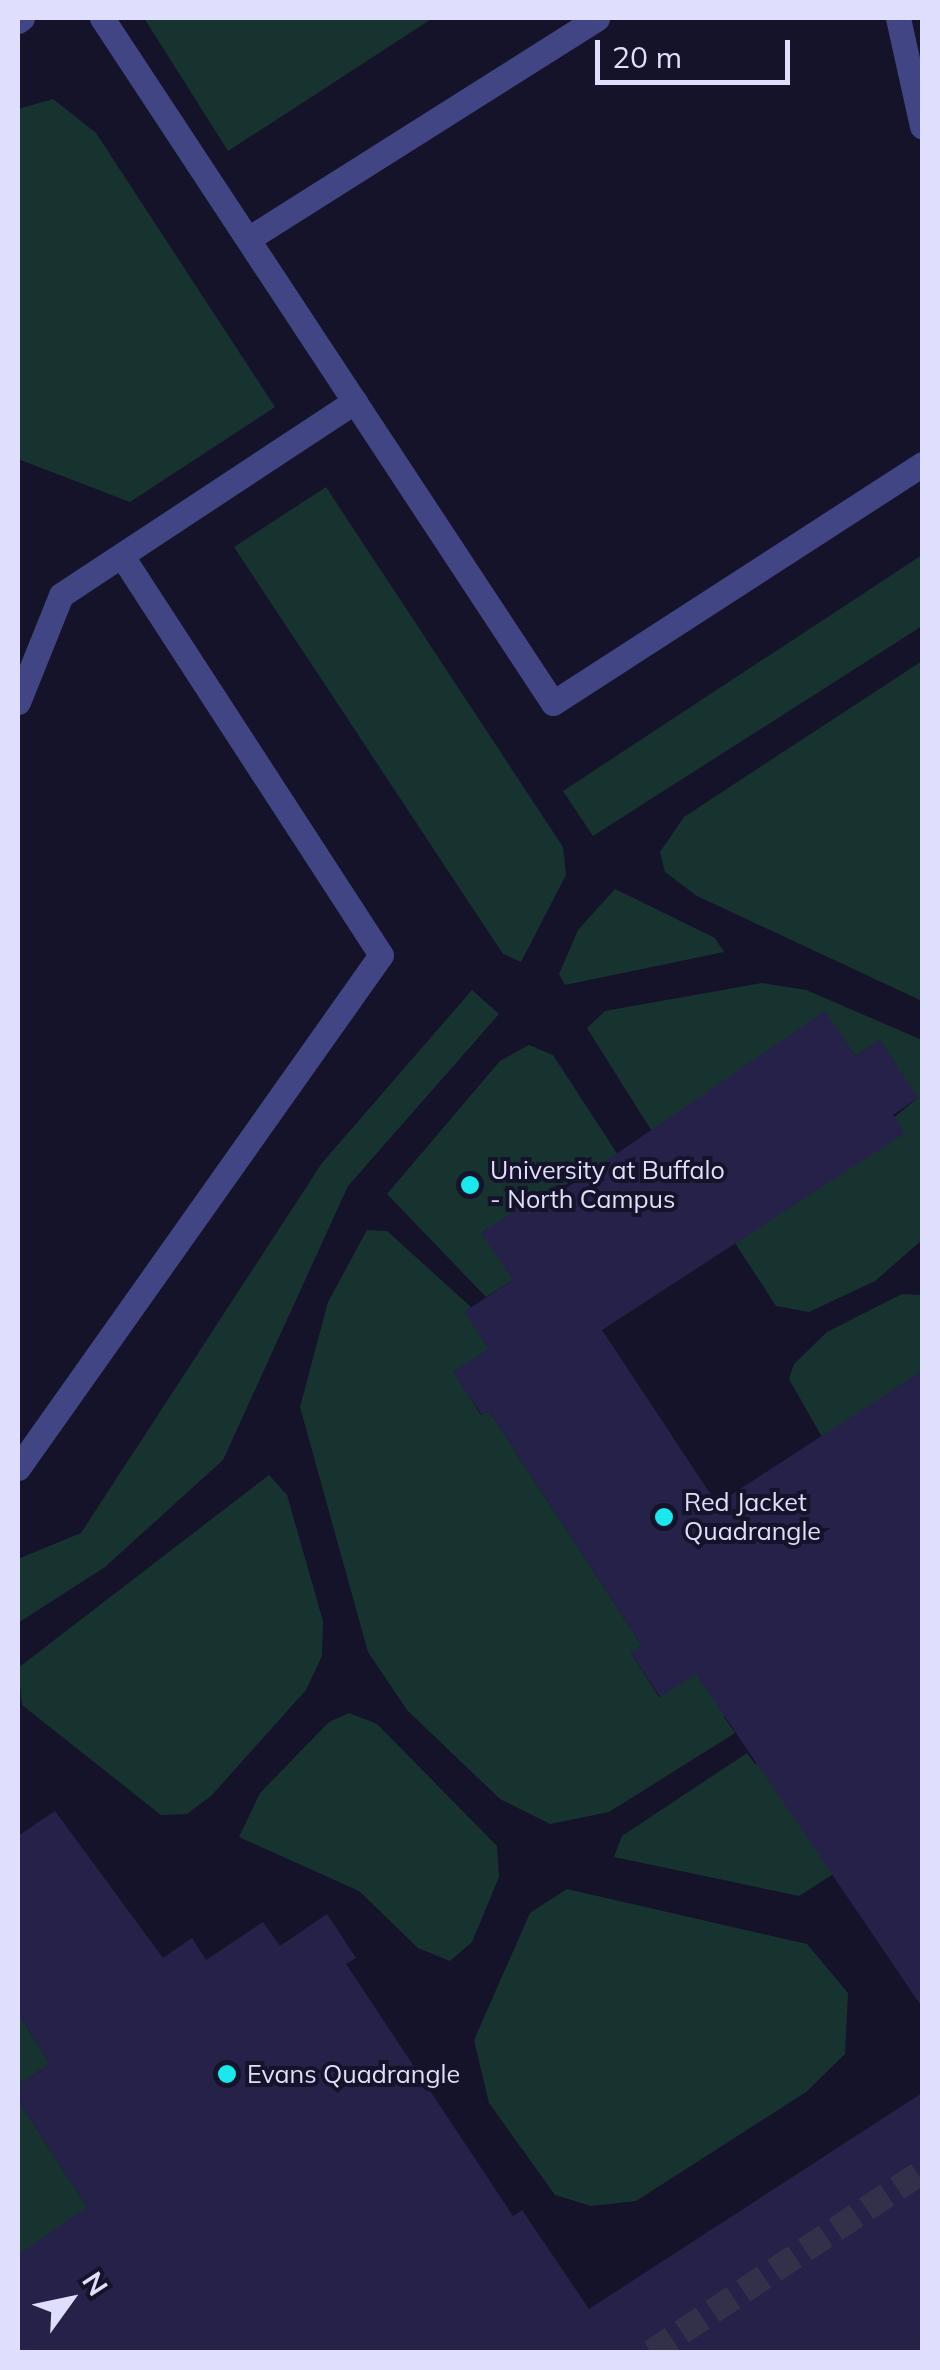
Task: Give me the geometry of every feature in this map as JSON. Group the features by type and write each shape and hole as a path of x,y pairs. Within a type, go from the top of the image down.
{"lane":[{"path":"102,18 553,703 922,464"},
{"path":"248,239 598,18"},
{"path":"898,18 922,126"},
{"path":"18,702 61,596 355,401"},
{"path":"18,1468 381,955 122,556"}],"green space":[{"path":"144,18 433,18 228,151"},
{"path":"53,99 96,133 275,407 130,502 18,459 18,109"},
{"path":"326,487 563,847 566,875 521,962 503,954 234,547"},
{"path":"922,555 922,626 593,836 563,791"},
{"path":"922,661 922,1001 697,896 665,872 660,852 684,817"},
{"path":"615,889 715,938 724,952 565,985 559,974 578,930"},
{"path":"762,983 806,990 922,1040 922,1240 875,1281 809,1312 776,1306 735,1243 917,1099 880,1040 855,1056 825,1012 653,1133 587,1028 605,1011"},
{"path":"472,990 499,1014 348,1186 223,1460 105,1567 18,1623 18,1559 81,1533 322,1163"},
{"path":"529,1045 553,1055 618,1155 482,1232 513,1280 486,1297 387,1194 500,1061"},
{"path":"367,1230 387,1231 471,1307 465,1312 489,1349 454,1372 481,1415 489,1411 642,1646 631,1653 659,1697 708,1666 736,1709 724,1717 735,1733 609,1812 550,1824 500,1799 407,1710 368,1652 300,1407 328,1302"},
{"path":"902,1294 922,1295 922,1371 822,1437 789,1379 794,1364 827,1332"},
{"path":"269,1475 287,1495 323,1621 322,1656 306,1690 212,1795 187,1814 161,1815 22,1705 18,1668"},
{"path":"349,1713 377,1724 497,1846 499,1877 472,1942 450,1961 418,1948 359,1891 239,1837 260,1793 329,1722"},
{"path":"747,1753 755,1764 762,1760 835,1873 799,1896 614,1857 622,1836"},
{"path":"567,1889 807,1944 848,1993 845,2054 806,2092 636,2201 591,2206 555,2195 489,2103 474,2040 530,1913"},
{"path":"18,2013 50,2064 18,2085"},
{"path":"18,2100 102,2230 18,2255"}],"building":[{"name":"Red Jacket Quadrangle","path":"825,1011 855,1056 880,1040 918,1098 893,1115 905,1133 602,1330 717,1504 922,1371 922,2007 696,1674 660,1697 631,1653 642,1646 489,1411 482,1415 453,1372 489,1349 464,1312 513,1280 481,1233 527,1203 533,1211"},
{"name":"Evans Quadrangle","path":"55,1811 163,1958 192,1938 206,1960 263,1922 280,1946 327,1914 356,1958 346,1964 513,2216 522,2210 589,2309 922,2093 922,2352 18,2352 18,2255 87,2207 18,2100 18,2085 50,2064 18,2013 18,1836"}],"tunnel":[{"path":"651,2352 922,2171"}],"place":[{"name":"University at Buffalo - North Campus","path":"470,1185"},
{"name":"Red Jacket Quadrangle","path":"664,1517"},
{"name":"Evans Quadrangle","path":"227,2074"}]}
